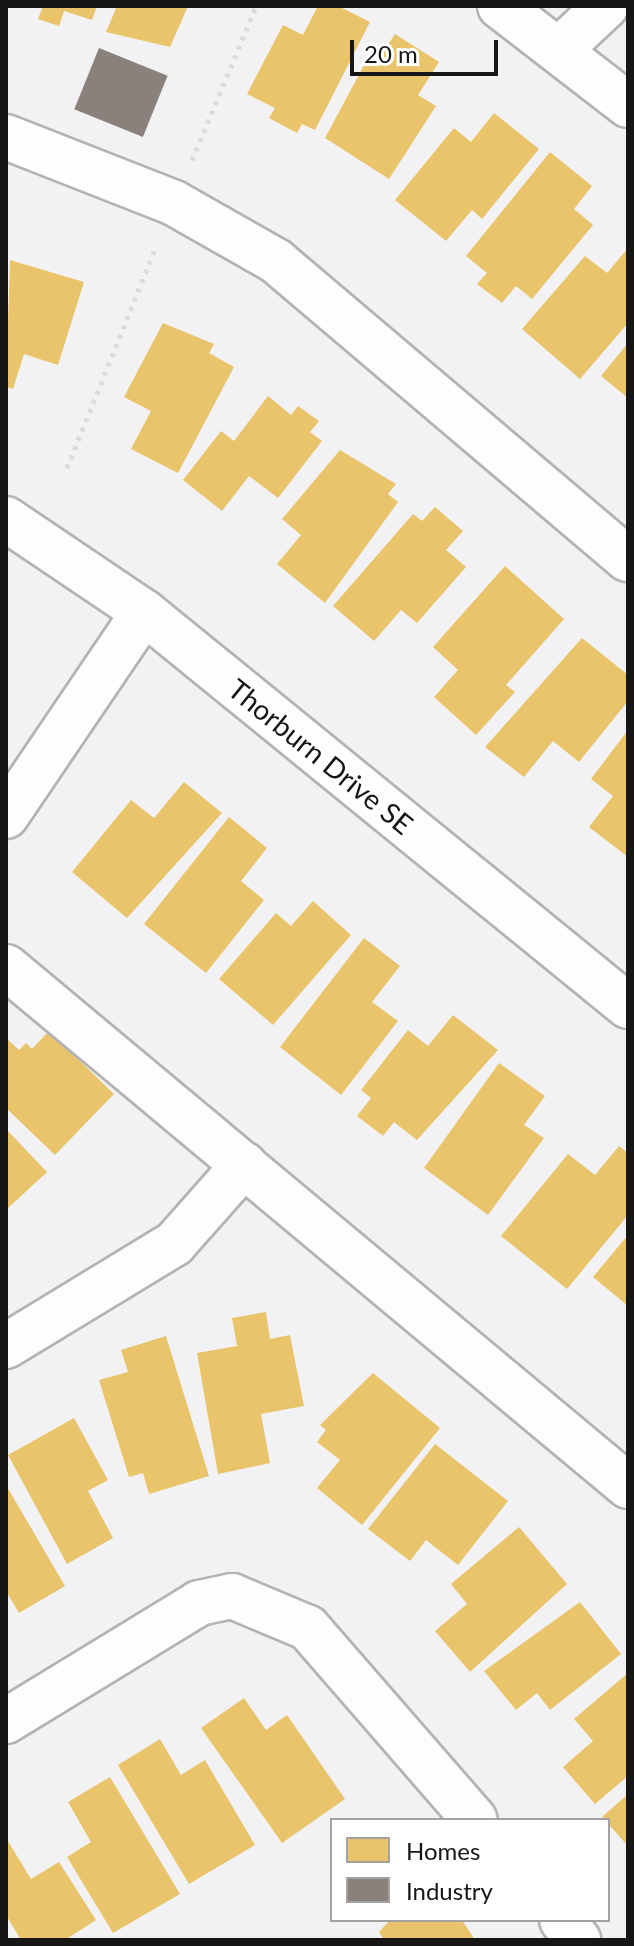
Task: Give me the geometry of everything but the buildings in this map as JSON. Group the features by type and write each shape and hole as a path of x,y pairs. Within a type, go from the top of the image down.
{"street":[{"path":"500,6 628,105"},
{"path":"559,50 606,6"},
{"path":"6,137 174,203 276,261 628,559"},
{"name":"Thorburn Drive SE","path":"6,519 144,612 628,1006"},
{"path":"6,816 144,612"},
{"path":"6,967 628,1486"},
{"path":"6,1346 174,1244 244,1165"},
{"path":"6,1721 199,1603 232,1596 308,1628 473,1818"},
{"path":"564,1922 578,1940"}]}
